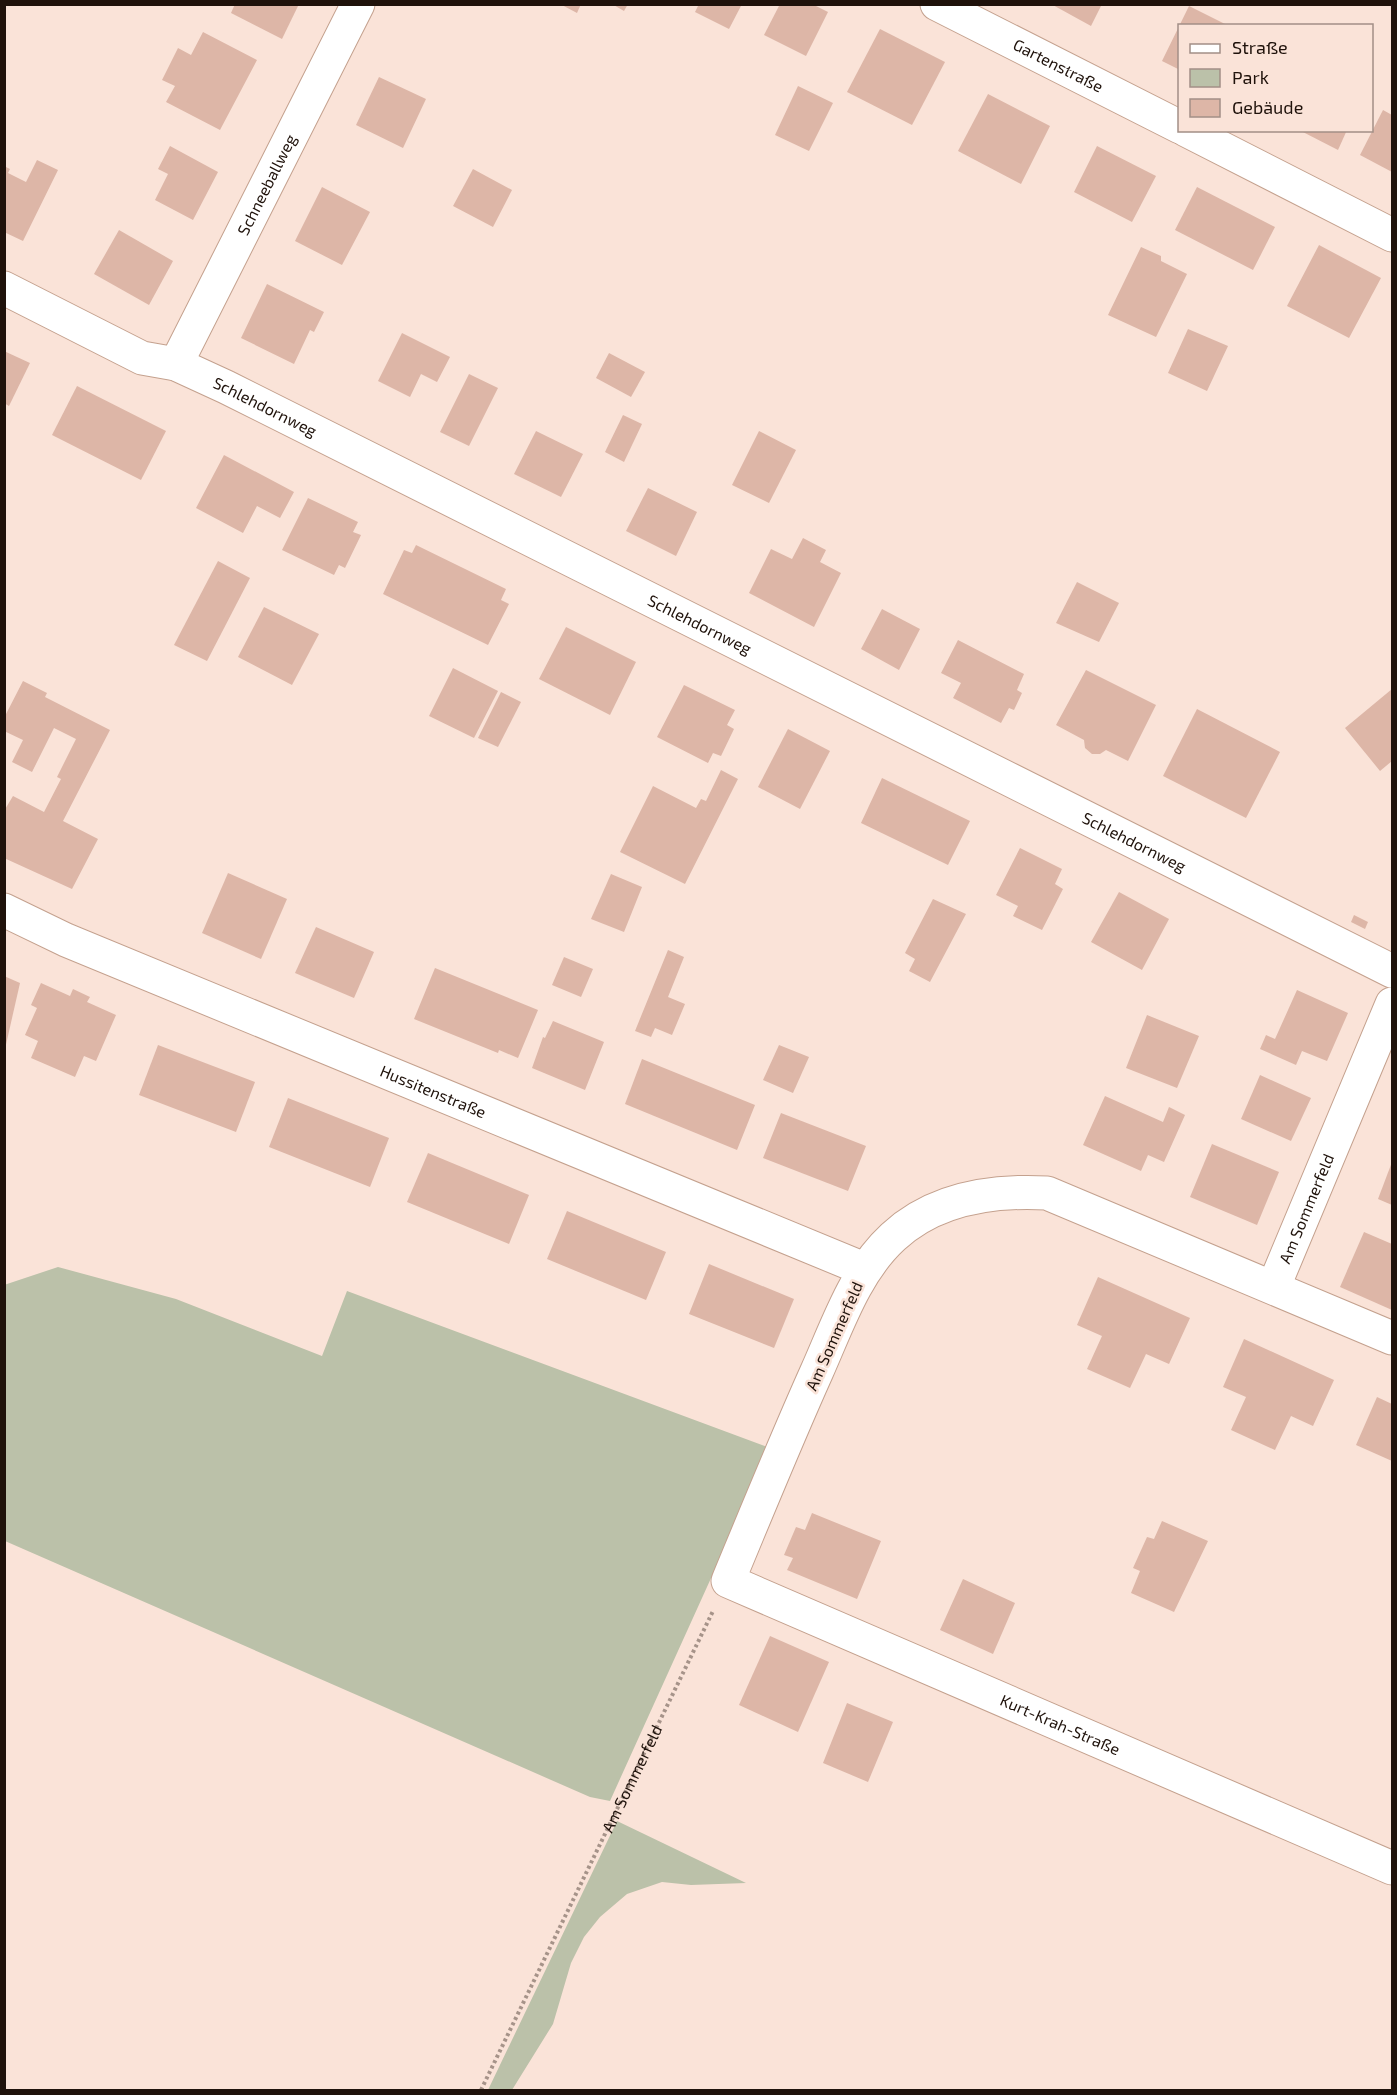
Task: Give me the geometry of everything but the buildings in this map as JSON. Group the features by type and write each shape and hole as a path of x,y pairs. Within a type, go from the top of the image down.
{"street":[{"name":"Schneeballweg","path":"176,364 358,4"},
{"name":"Gartenstraße","path":"937,4 1178,126"},
{"path":"1190,132 1392,235"},
{"name":"Schlehdornweg","path":"4,288 142,358 176,364 1392,971"},
{"name":"Hussitenstraße","path":"4,910 66,940 864,1269"},
{"name":"Am Sommerfeld","path":"728,1581 792,1428 864,1269 894,1236 934,1210 972,1197 1012,1191 1047,1193 1274,1286 1392,1004"},
{"path":"1274,1286 1392,1338"},
{"name":"Kurt-Krah-Straße","path":"728,1581 1392,1868"}],"path":[{"name":"Am Sommerfeld","path":"481,2091 728,1581"}],"green space":[{"path":"58,1267 176,1299 322,1356 347,1291 770,1448 610,1801 590,1797 5,1541 4,1285"},
{"path":"617,1821 746,1883 691,1885 662,1882 627,1894 600,1917 584,1937 571,1963 553,2024 512,2090 488,2090"}]}
